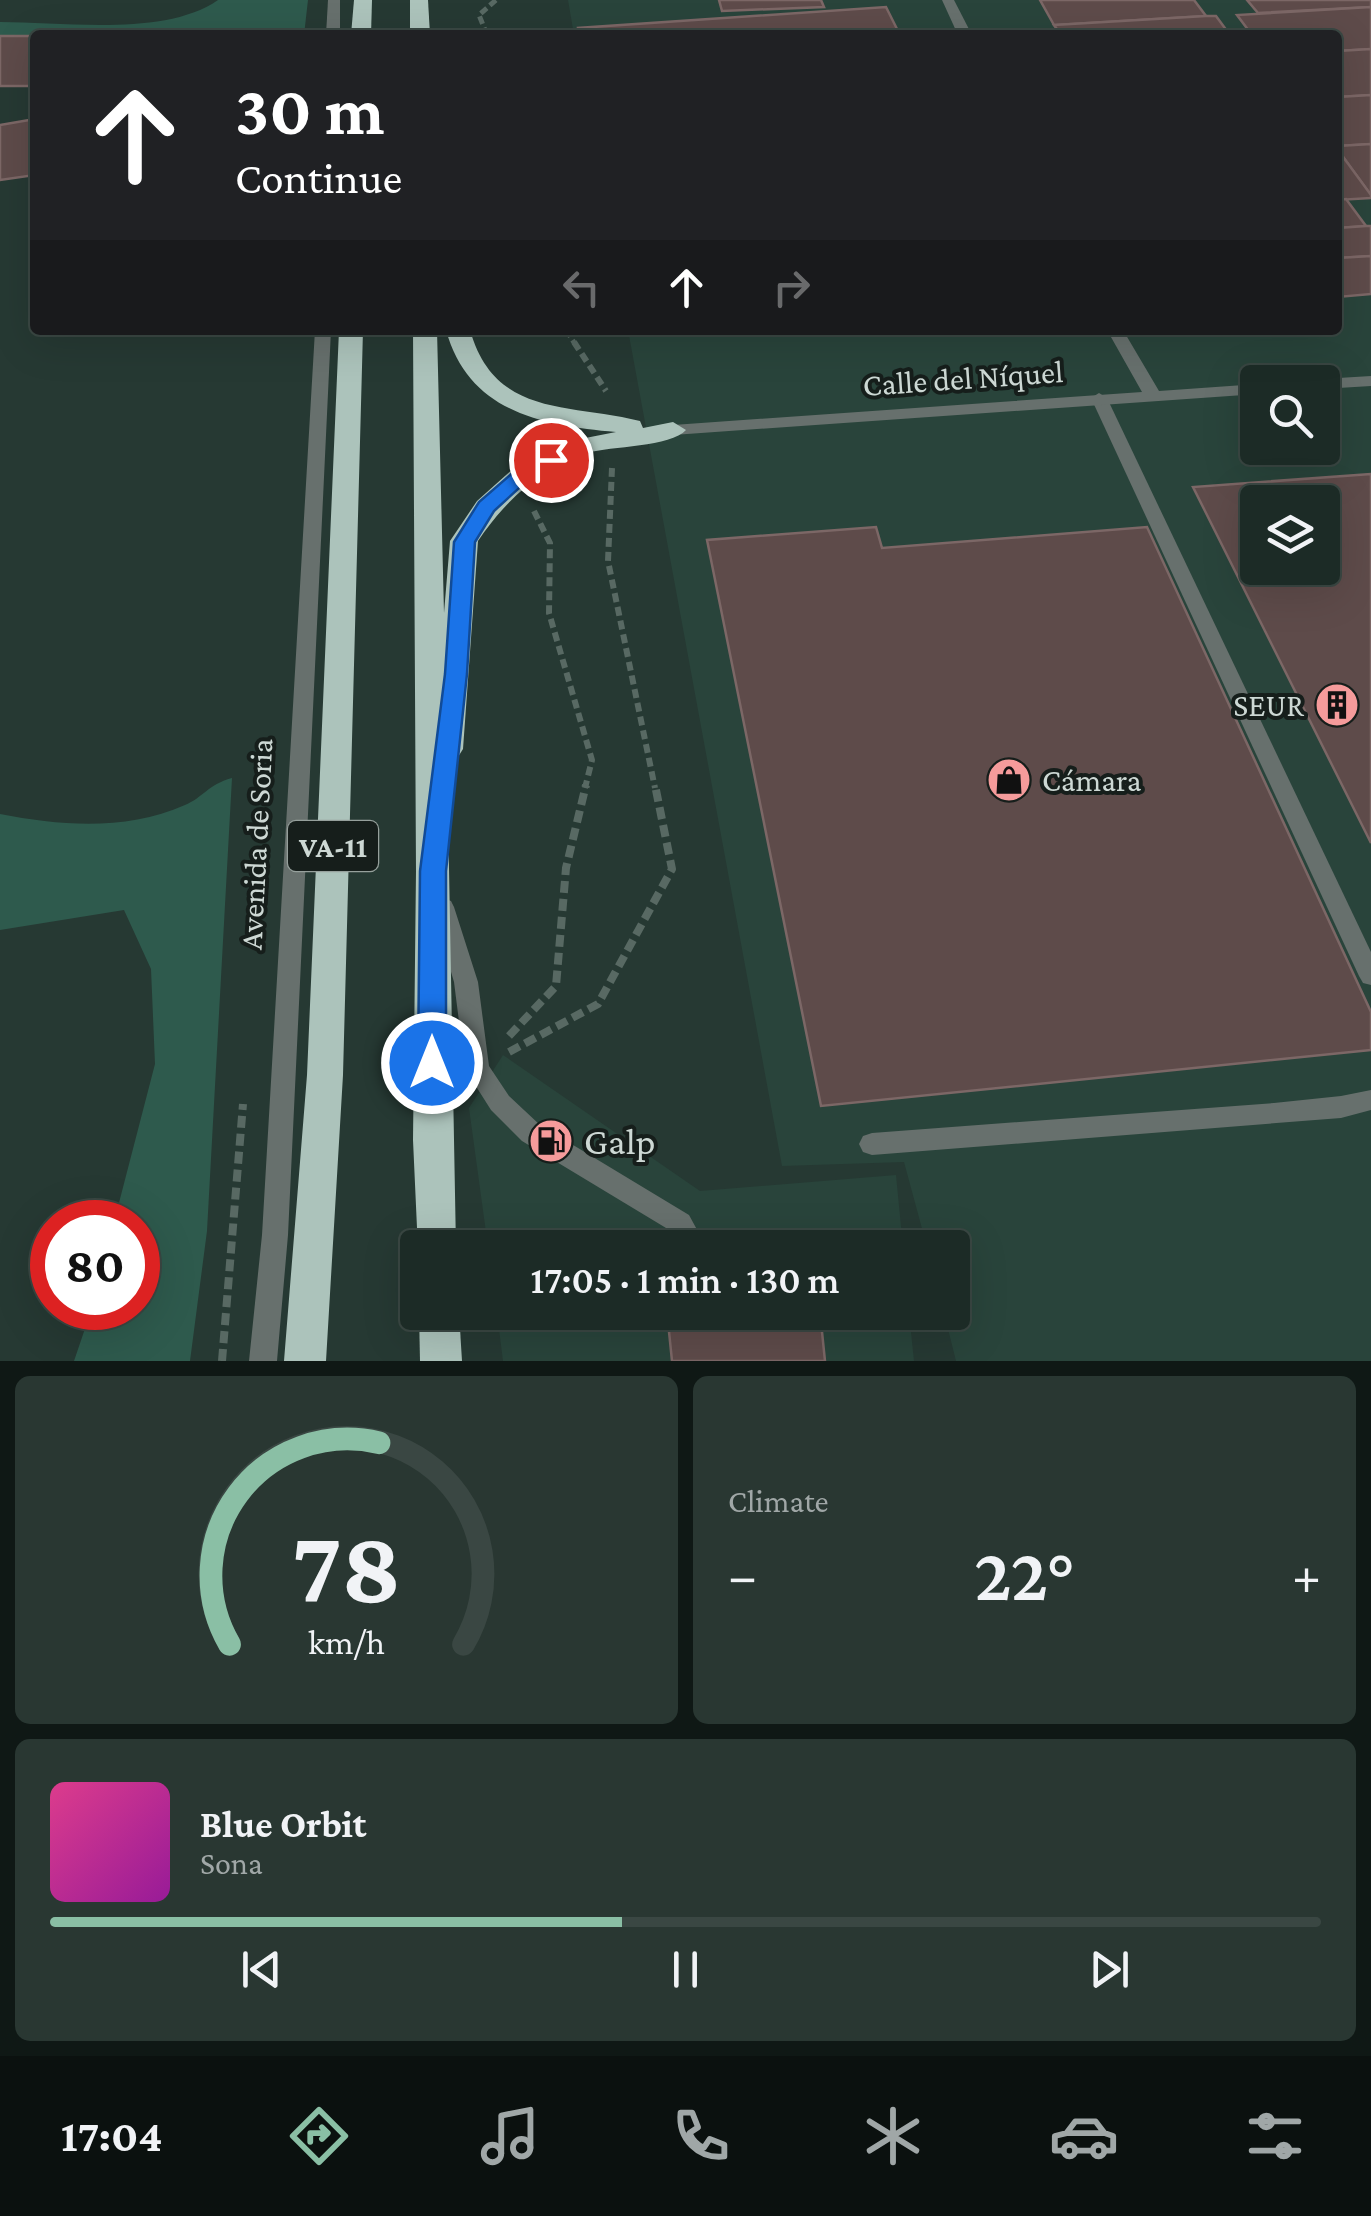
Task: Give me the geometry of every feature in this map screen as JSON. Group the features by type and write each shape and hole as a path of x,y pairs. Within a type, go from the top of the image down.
{"highway":[{"path":"361,30 362,0"},
{"path":"419,0 420,30"},
{"name":"VA-11","path":"305,1361 324,1076 351,335"},
{"path":"426,335 435,1230"},
{"path":"458,335 460,353 480,379 511,400 568,421 622,432 674,430"},
{"path":"433,871 456,674 464,542 487,507 523,474 579,446 622,432"},
{"path":"440,1330 441,1361"}],"street":[{"path":"333,30 334,0"},
{"path":"948,0 963,30"},
{"name":"Avenida de Soria","path":"263,1361 276,1216 323,335"},
{"path":"1119,335 1152,394"},
{"path":"1340,383 1371,381"},
{"name":"Calle del Níquel","path":"674,430 1240,390"},
{"path":"1099,398 1371,976"},
{"path":"433,871 466,982 477,1069 500,1103 532,1132 680,1223 684,1230"},
{"path":"872,1144 1291,1112 1371,1100"}],"path":[{"path":"484,30 479,15 496,0"},
{"path":"477,1069 598,1004 672,869 608,561 613,457 626,455 618,410 569,335"},
{"path":"477,1069 556,986 566,868 592,760 549,613 550,543 528,500"}],"shaded area":[{"path":"218,0 308,0 305,30 30,30 30,36 0,36 0,22 113,25 171,19"},
{"path":"568,0 1371,0 1371,1361 956,1361 948,1330 970,1330 970,1230 922,1230 904,1162 782,1166 629,335 1342,335 1342,30 573,30"},
{"path":"232,778 207,1231 190,1361 74,1361 85,1330 160,1330 160,1200 120,1200 155,1064 151,969 124,910 0,930 0,814 94,824 140,819 185,805"},
{"name":"Galp","path":"503,1055 700,1191 896,1175 901,1230 486,1230 469,1108"},
{"path":"499,1330 911,1330 914,1361 503,1361"}],"building":[{"path":"719,0 821,0 824,7 722,11"},
{"path":"1040,0 1194,0 1206,16 1054,25"},
{"path":"1247,0 1371,0 1371,7 1258,13"},
{"path":"886,7 898,30 578,30"},
{"path":"1371,7 1371,49 1342,51 1342,30 1248,30 1237,15"},
{"path":"1216,16 1226,30 1058,30 1054,25"},
{"path":"0,36 30,36 30,86 0,86"},
{"path":"1371,49 1371,95 1342,97 1342,51"},
{"path":"1371,95 1371,144 1342,146 1342,97"},
{"path":"30,120 30,176 0,180 0,125"},
{"path":"1371,144 1371,195 1342,155 1342,146"},
{"path":"1342,155 1371,195 1342,200"},
{"path":"1346,199 1366,226 1342,228 1342,200"},
{"path":"1371,226 1371,256 1342,258 1342,228"},
{"path":"1371,256 1371,294 1342,297 1342,258"},
{"name":"SEUR","path":"1371,474 1371,843 1242,585 1340,585 1340,485 1240,485 1240,581 1193,487"},
{"name":"Cámara","path":"876,527 882,548 1147,527 1371,1012 1371,1050 821,1106 707,540"},
{"path":"669,1330 822,1330 825,1361 672,1361"}],"place":[{"name":"SEUR","path":"1337,705"},
{"name":"Cámara","path":"1009,780"},
{"name":"Galp","path":"551,1141"}],"route":[{"path":"432,1063 433,871 456,674 464,542 487,507 523,474 551,460"}]}
